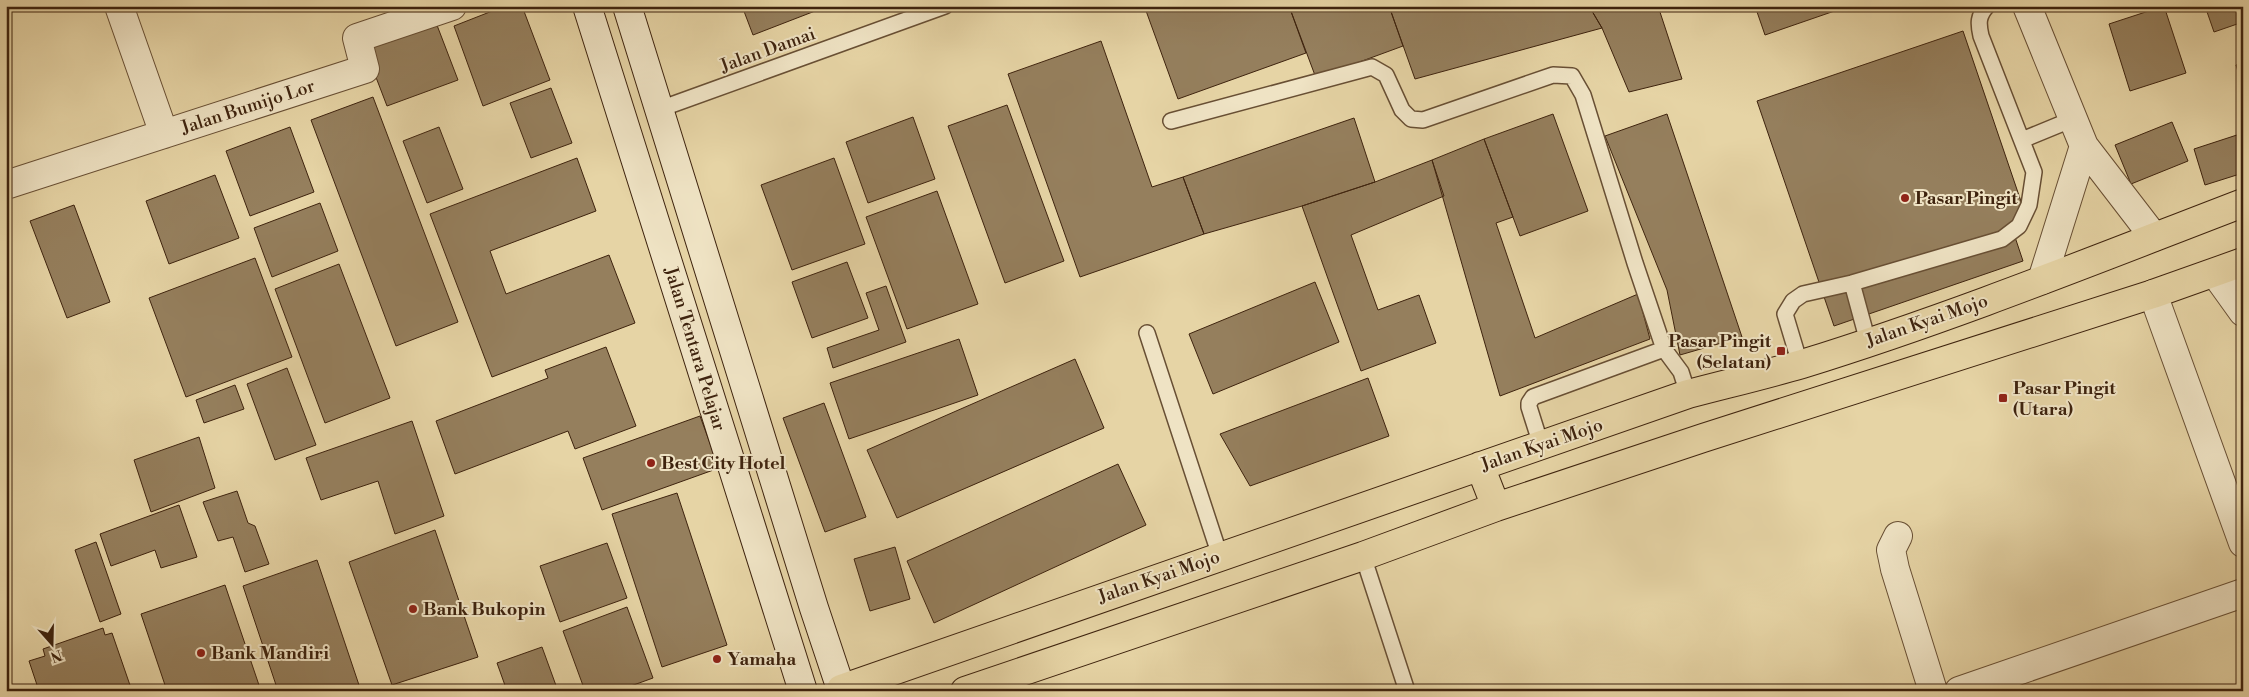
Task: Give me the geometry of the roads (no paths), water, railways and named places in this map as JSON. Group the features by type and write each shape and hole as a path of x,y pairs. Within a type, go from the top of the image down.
{"main road":[{"name":"Jalan Kyai Mojo","path":"841,690 1688,394 1800,364 1868,342 2042,280 2243,203"},
{"path":"966,691 1363,556 1496,507 1703,438 2214,274 2243,262"},
{"path":"1480,466 1496,507"}],"street":[{"path":"119,6 164,134"},
{"name":"Jalan Bumijo Lor","path":"6,186 366,69 358,38 452,6"},
{"name":"Jalan Tentara Pelajar","path":"587,6 803,691"},
{"path":"627,6 841,690"},
{"path":"2027,6 2084,146 2154,237"},
{"path":"2042,280 2084,146"},
{"path":"2214,274 2243,312"},
{"path":"2153,294 2243,543"},
{"path":"1898,536 1891,550 1895,569 1933,691"},
{"path":"1959,691 2243,593"}],"lane":[{"name":"Jalan Damai","path":"660,109 945,6"},
{"path":"1800,364 1785,314 1793,301 1803,294 1852,283 2002,239 2019,226 2029,205 2034,172 1981,36 1978,22 1981,12 1987,6"},
{"path":"1171,121 1372,67 1386,75 1402,110 1411,119 1424,120 1553,75 1572,76 1583,95 1635,263 1664,349 1681,372 1688,394"},
{"path":"2022,140 2073,119"},
{"path":"1852,283 1868,342"},
{"path":"1147,333 1220,556"},
{"path":"1541,445 1528,407 1533,397 1664,349"},
{"path":"1363,556 1407,691"}],"place":[{"name":"Pasar Pingit","path":"1905,198"},
{"name":"Pasar Pingit (Selatan)","path":"1781,351"},
{"name":"Pasar Pingit (Utara)","path":"2003,398"},
{"name":"Best City Hotel","path":"651,463"},
{"name":"Bank Bukopin","path":"413,609"},
{"name":"Bank Mandiri","path":"201,653"},
{"name":"Yamaha","path":"717,659"}]}
